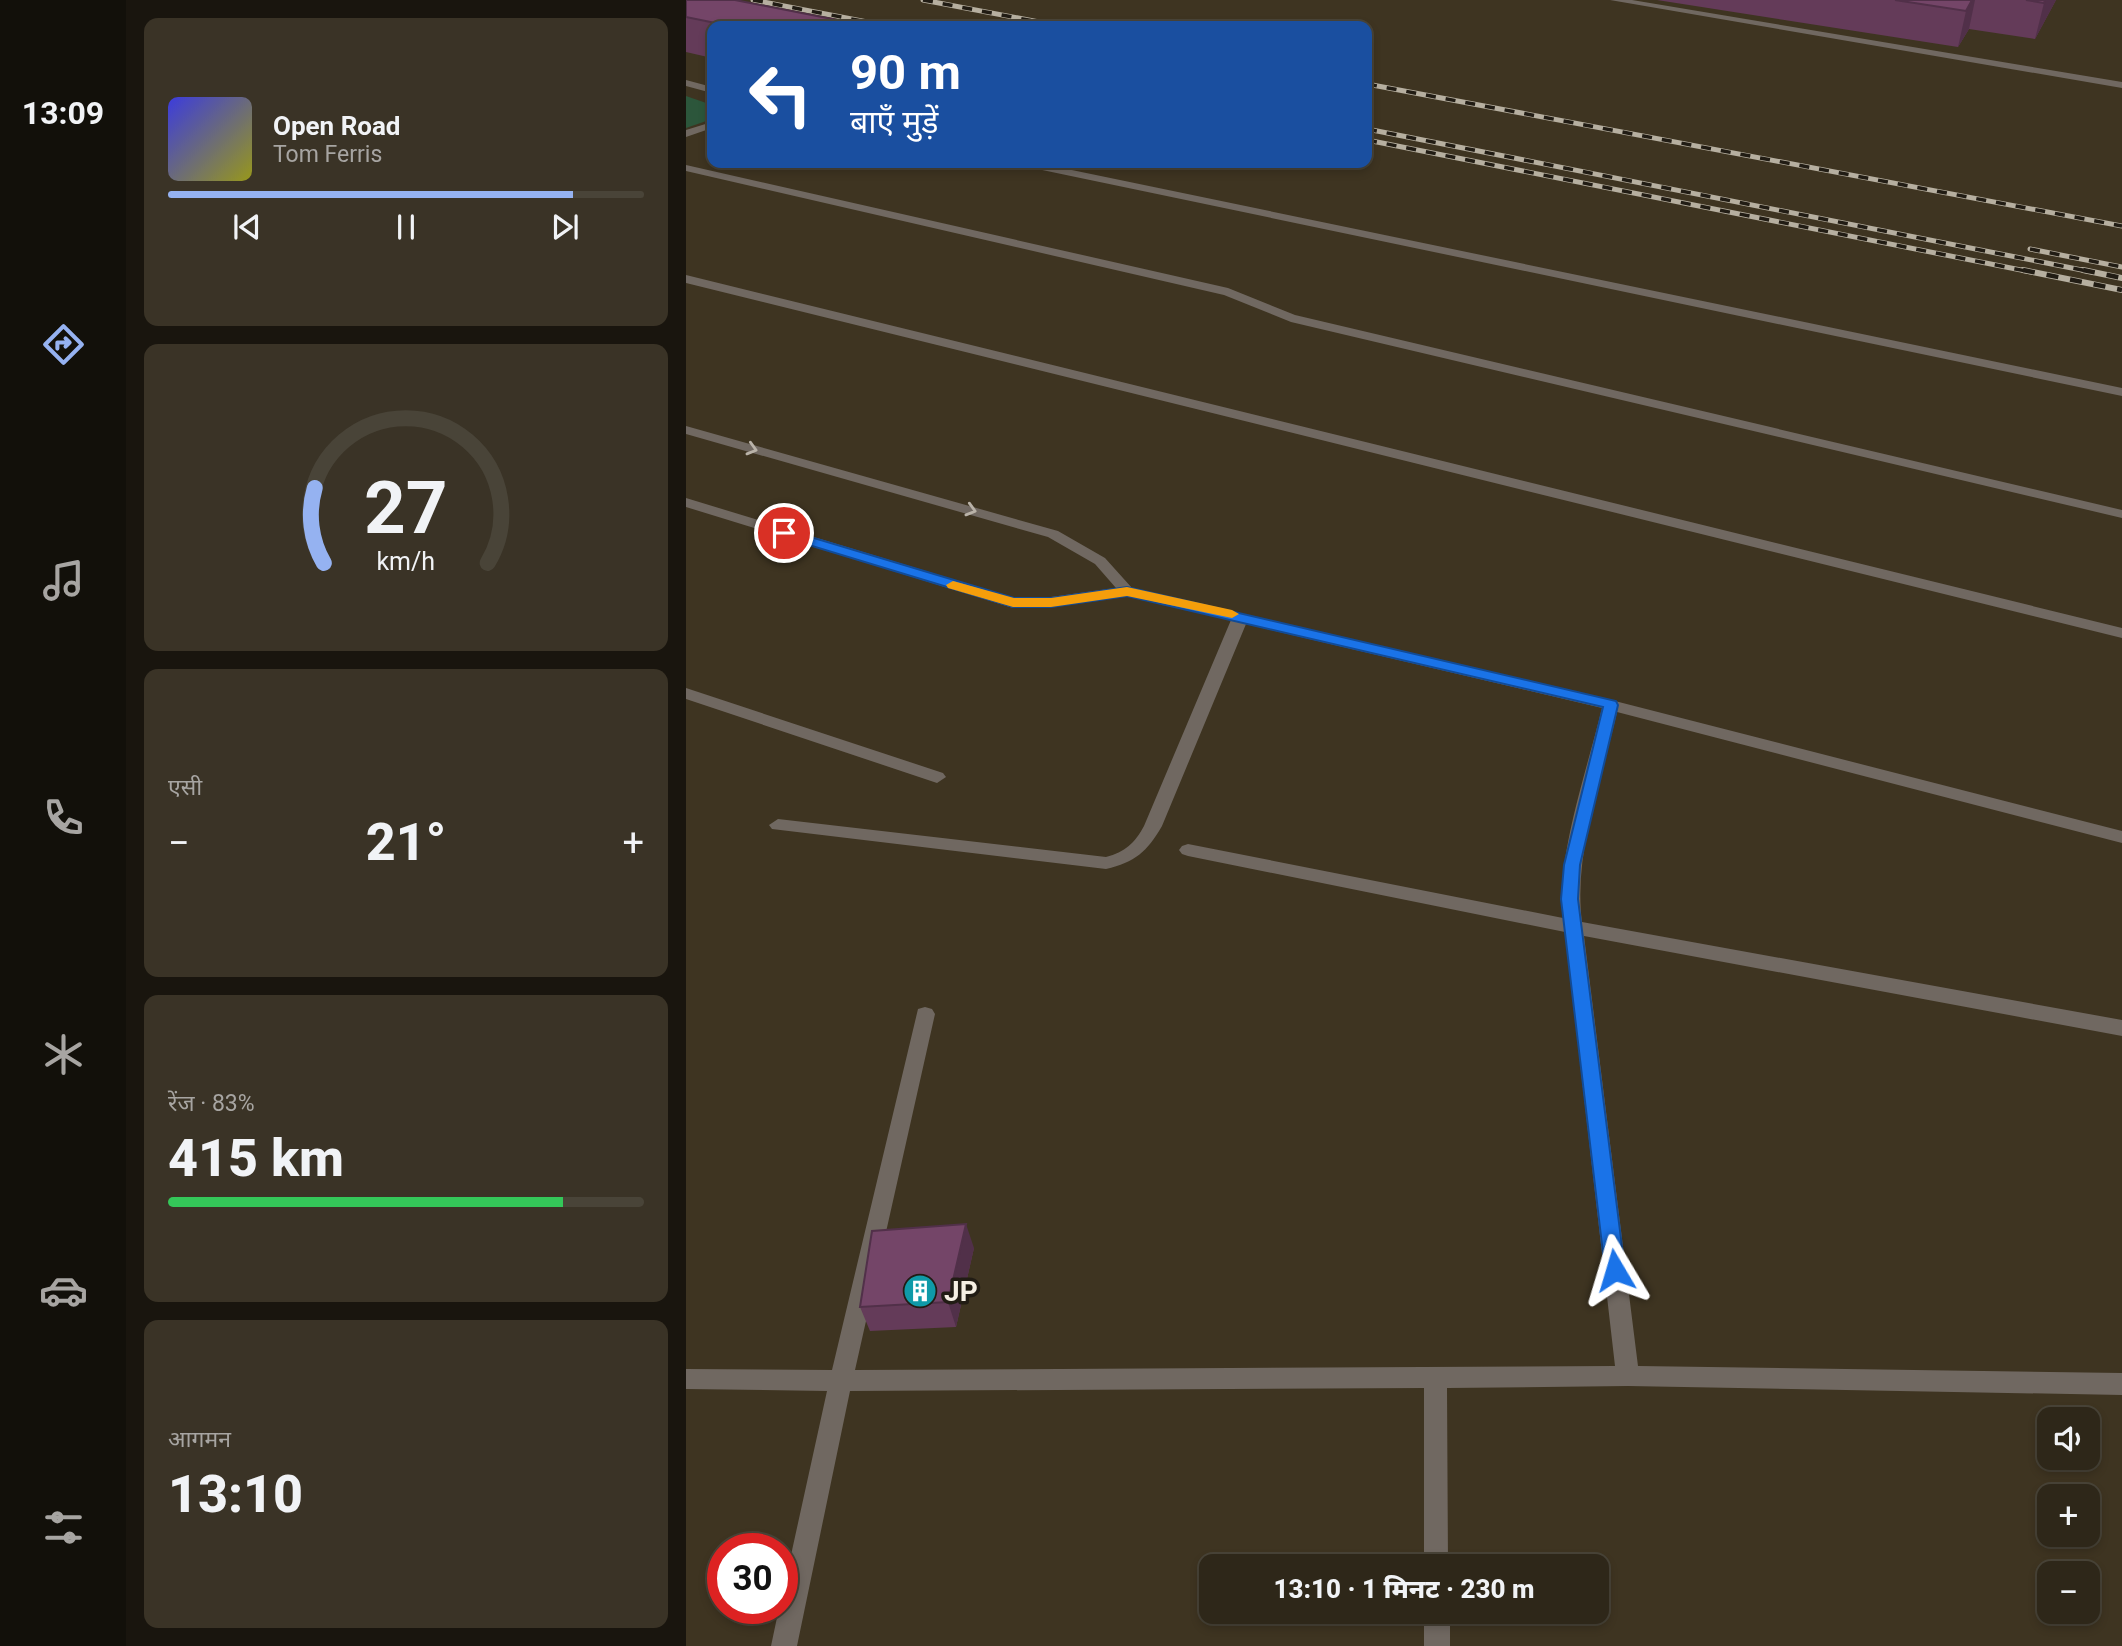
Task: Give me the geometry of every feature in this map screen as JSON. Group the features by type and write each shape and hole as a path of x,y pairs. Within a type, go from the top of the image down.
{"street":[{"path":"1615,0 2122,85"},
{"path":"686,83 707,89"},
{"path":"686,134 707,127"},
{"path":"686,168 1228,292 1246,297 1272,313 1291,318 2122,514"},
{"path":"1047,168 2122,391"},
{"path":"686,279 2122,634"},
{"path":"686,430 1054,534 1100,561 1127,592"},
{"path":"686,502 1013,603 1051,602 1127,592 1241,616 1611,705 2122,837"},
{"path":"778,825 1107,863 1128,858 1143,845 1153,826 1241,616"},
{"path":"686,693 937,777"},
{"path":"1611,705 1572,865 1570,899 1628,1376"},
{"path":"1188,850 1572,927 2122,1028"},
{"path":"784,1646 925,1014"},
{"path":"686,1379 841,1381 1628,1376 2122,1384"},
{"path":"1435,1377 1436,1554"},
{"path":"1437,1624 1437,1646"}],"green space":[{"path":"686,96 707,103 707,121 686,128"}],"building":[{"path":"686,0 735,0 842,21 707,21 686,17"},
{"path":"1895,0 1972,0 1966,11"},
{"path":"966,1224 948,1302 860,1307 872,1231"}],"railway":[{"path":"753,0 862,21"},
{"path":"923,0 1034,21"},
{"path":"1372,85 2122,226"},
{"path":"1372,130 2092,272"},
{"path":"1372,141 2031,272"},
{"path":"2030,249 2122,267"},
{"path":"2023,270 2122,290"},
{"path":"2083,270 2122,278"}],"slow traffic":[{"path":"953,585 1013,603 1051,602 1127,592 1232,614"}],"place":[{"name":"JP","path":"920,1291"}],"route":[{"path":"784,533 1013,603 1051,602 1127,592 1241,616 1611,705 1572,865 1570,899 1615,1270"}]}
